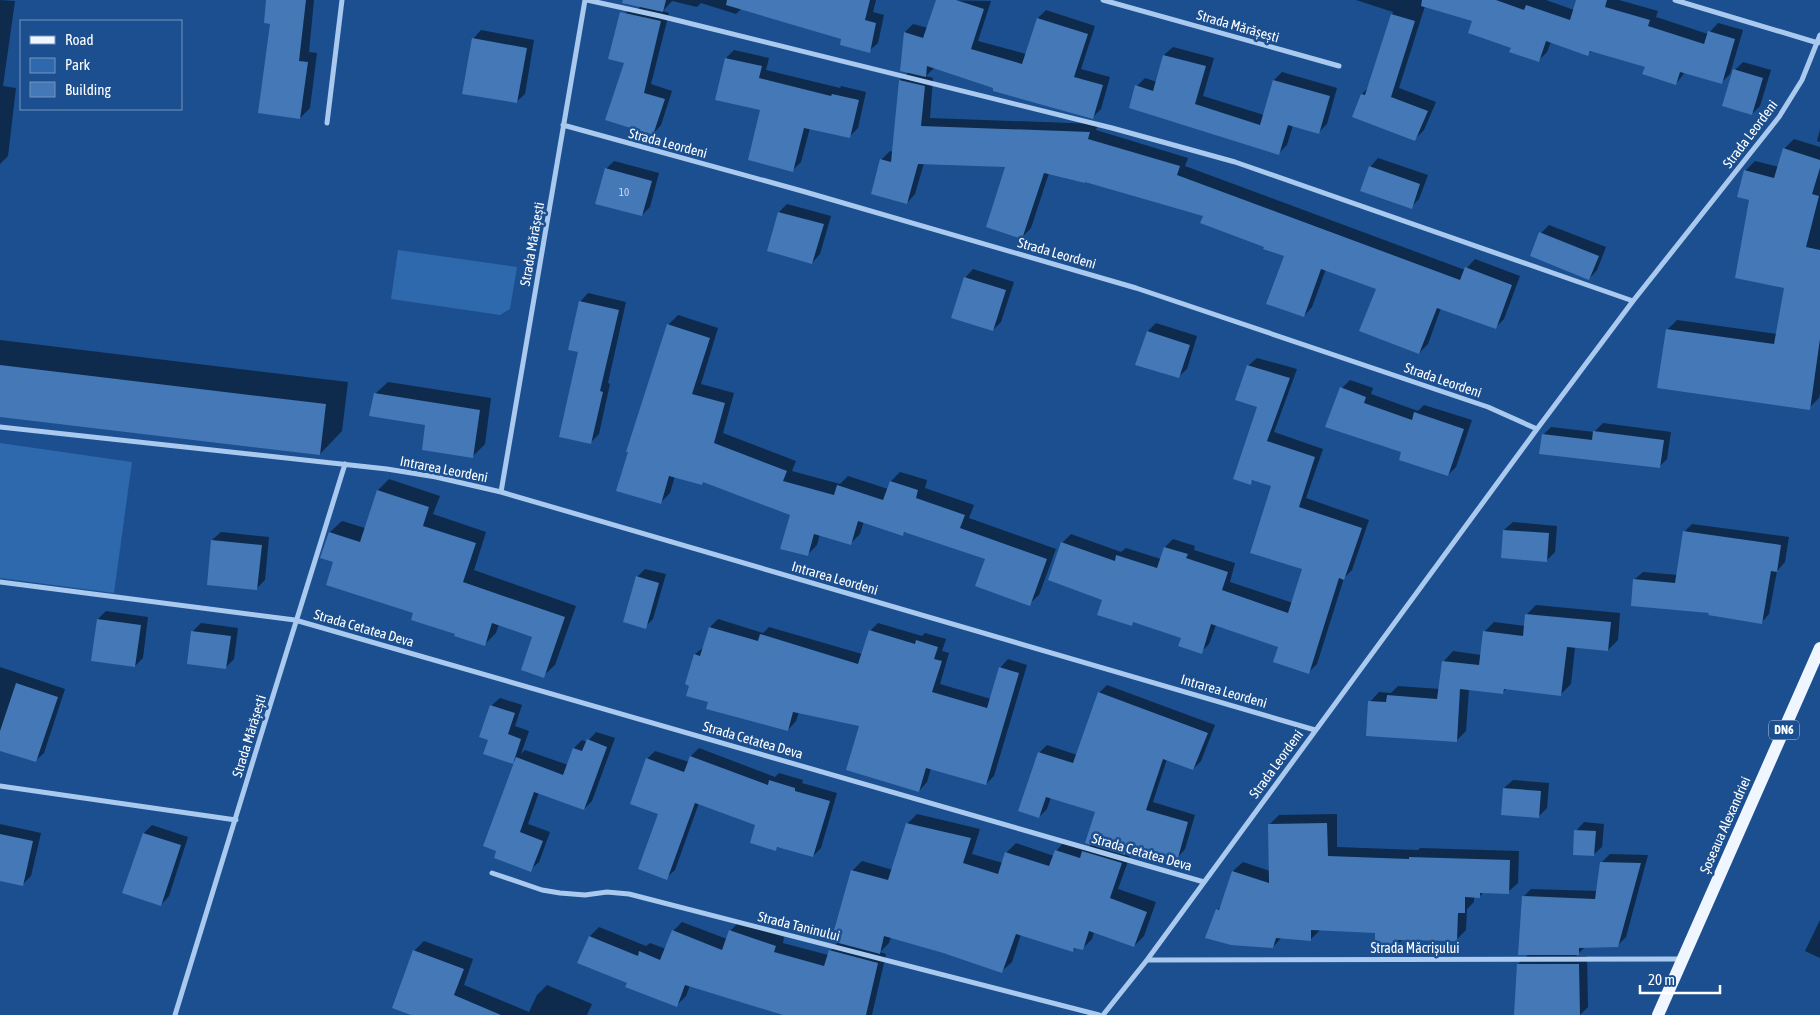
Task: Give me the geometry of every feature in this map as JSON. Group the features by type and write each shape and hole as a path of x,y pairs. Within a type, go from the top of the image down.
{"main road":[{"name":"Șoseaua Alexandriei","path":"1658,1015 1820,648"}],"street":[{"path":"327,123 342,0"},
{"path":"586,0 660,16 1102,125 1225,159 1633,302"},
{"name":"Strada Mărășești","path":"501,492 586,0"},
{"name":"Strada Mărășești","path":"1103,0 1338,66"},
{"path":"1675,0 1818,43"},
{"name":"Strada Leordeni","path":"1103,1015 1147,960 1537,429 1633,302 1779,117 1802,80 1820,35"},
{"name":"Strada Leordeni","path":"564,126 793,188 1136,288 1488,407 1537,429"},
{"name":"Intrarea Leordeni","path":"0,427 345,464 436,477 501,492 1315,730"},
{"name":"Strada Mărășești","path":"175,1015 236,820 295,620 345,464"},
{"name":"Strada Cetatea Deva","path":"0,582 295,620 1204,882"},
{"path":"0,786 236,820"},
{"name":"Strada Taninului","path":"492,873 560,894 585,895 607,892 629,894 1099,1015"},
{"name":"Strada Măcrișului","path":"1147,960 1682,959"}],"green space":[{"path":"398,250 517,267 510,309 500,315 391,299"},
{"path":"0,443 132,462 114,593 0,578"}],"building":[{"path":"266,0 306,0 299,61 308,62 300,119 258,113 270,24 264,23"},
{"path":"623,0 666,0 663,12 622,3"},
{"path":"727,0 870,0 865,20 876,23 870,53 840,45 841,39 726,5"},
{"path":"936,0 956,0 984,9 971,49 1022,64 1037,18 1088,34 1074,77 1103,85 1093,119 993,91 993,88 927,66 926,77 900,71 904,32 923,38"},
{"path":"1422,0 1496,0 1524,10 1526,5 1570,20 1576,0 1607,0 1605,7 1650,20 1648,26 1704,44 1708,31 1735,39 1722,84 1680,72 1676,85 1642,74 1645,67 1590,51 1588,56 1546,41 1539,62 1509,52 1511,48 1468,33 1472,21 1421,6"},
{"path":"620,12 661,21 644,93 665,99 653,135 605,120 624,63 608,59"},
{"path":"1391,14 1415,21 1391,97 1428,111 1415,141 1352,117 1361,94 1365,95"},
{"path":"472,38 527,48 517,103 462,94"},
{"path":"1163,55 1206,66 1195,104 1260,125 1273,80 1330,96 1319,134 1288,125 1279,155 1129,108 1135,85 1153,91"},
{"path":"725,58 762,66 759,78 831,96 832,94 859,100 850,138 804,128 793,172 748,160 760,110 715,100"},
{"path":"1733,69 1763,78 1752,115 1722,106"},
{"path":"899,80 925,86 921,126 1090,132 1088,139 1180,166 1177,175 1460,280 1465,267 1512,285 1496,329 1437,308 1419,354 1359,331 1376,289 1321,269 1304,317 1266,304 1284,256 1200,223 1203,216 1085,182 1044,173 1022,239 986,227 1005,167 918,164 907,204 871,194 880,159 891,162"},
{"path":"1783,148 1820,160 1820,168 1812,194 1819,196 1806,247 1820,250 1820,339 1810,410 1657,388 1666,329 1774,344 1784,288 1735,278 1749,200 1737,197 1744,170 1774,178"},
{"path":"1369,166 1420,184 1412,209 1360,191"},
{"path":"605,168 652,181 642,216 595,204"},
{"path":"778,212 824,224 812,264 767,251"},
{"path":"1539,232 1599,256 1589,280 1530,256"},
{"path":"964,277 1006,290 993,331 951,318"},
{"path":"579,301 619,310 600,391 603,392 591,444 559,437 578,352 568,350"},
{"path":"667,324 710,338 692,394 725,403 714,443 787,471 783,481 834,495 837,485 883,500 890,481 918,490 916,498 965,515 960,528 1047,559 1030,606 975,586 985,559 904,532 903,536 858,521 851,545 814,534 808,556 780,549 790,515 703,482 702,485 669,476 661,504 616,491 628,452 626,452"},
{"path":"1147,331 1190,345 1179,378 1135,365"},
{"path":"0,365 326,404 320,455 0,417"},
{"path":"1247,365 1290,378 1267,441 1315,457 1299,507 1362,528 1344,580 1339,578 1309,674 1273,662 1278,647 1211,624 1202,654 1178,646 1181,638 1133,622 1132,626 1097,615 1102,600 1048,580 1061,542 1115,561 1116,555 1157,568 1164,547 1188,554 1186,558 1228,572 1222,590 1288,613 1302,569 1250,553 1271,486 1252,480 1251,485 1233,479 1257,407 1235,400"},
{"path":"1340,387 1366,397 1364,403 1412,420 1414,412 1464,429 1448,476 1399,460 1401,452 1325,427"},
{"path":"374,393 480,410 473,458 422,450 425,425 369,416"},
{"path":"1593,431 1664,440 1660,468 1539,454 1542,434 1592,440"},
{"path":"377,490 429,507 423,526 476,543 463,582 565,617 544,678 521,670 532,637 492,623 485,646 411,620 413,613 326,585 333,562 320,558 329,532 360,542"},
{"path":"1503,530 1549,533 1547,562 1501,558"},
{"path":"1683,531 1781,545 1777,572 1771,571 1762,624 1708,615 1709,613 1631,606 1633,579 1675,583"},
{"path":"211,540 262,545 257,590 207,585"},
{"path":"636,576 659,583 646,629 623,622"},
{"path":"1525,614 1611,622 1608,651 1567,647 1561,696 1504,689 1503,694 1460,689 1457,742 1366,736 1368,701 1386,702 1387,695 1437,699 1442,661 1479,665 1483,631 1523,636"},
{"path":"97,619 141,625 135,667 91,661"},
{"path":"709,627 758,641 760,634 858,664 869,630 915,644 916,640 938,647 934,659 942,661 932,692 987,708 999,667 1019,673 986,785 926,768 919,792 846,770 859,726 793,712 788,731 706,709 708,702 686,696 689,686 685,684 694,654 700,656"},
{"path":"191,631 231,636 226,669 187,664"},
{"path":"16,683 58,697 36,762 0,751 0,731"},
{"path":"1098,692 1208,733 1193,770 1163,759 1146,810 1188,822 1178,858 1128,844 1125,855 1085,843 1095,812 1046,797 1039,818 1018,811 1038,752 1073,763"},
{"path":"490,705 515,713 508,734 521,739 513,764 483,754 488,740 479,737"},
{"path":"587,739 607,747 584,810 534,792 520,832 543,841 531,872 494,858 496,851 483,846 516,757 563,775 573,748 582,751"},
{"path":"690,756 768,785 769,780 795,788 795,791 830,801 813,857 777,847 776,851 750,843 755,825 695,803 667,880 638,869 658,814 630,804 646,758 684,772"},
{"path":"1503,788 1541,791 1539,818 1501,815"},
{"path":"906,823 971,838 963,863 998,874 1005,852 1049,866 1055,850 1080,858 1082,851 1122,863 1110,898 1147,912 1134,947 1089,931 1083,950 1074,948 1073,952 1016,934 1002,973 884,936 880,954 831,941 851,870 888,880"},
{"path":"1327,823 1328,856 1510,860 1509,894 1480,893 1480,898 1465,897 1465,913 1458,913 1457,941 1397,940 1397,947 1375,946 1375,933 1311,930 1311,941 1276,938 1273,948 1231,945 1205,938 1216,909 1219,910 1232,871 1269,883 1268,824"},
{"path":"1574,830 1596,831 1594,856 1573,855"},
{"path":"143,833 181,845 161,906 122,893"},
{"path":"0,834 33,841 23,886 0,881"},
{"path":"1600,862 1641,863 1618,947 1579,948 1579,955 1518,955 1522,896 1595,899"},
{"path":"672,930 722,950 729,930 776,946 774,952 824,966 829,950 878,963 866,1015 783,1015 685,985 677,1007 625,987 627,983 577,963 589,936 638,956 639,951 660,960"},
{"path":"413,950 464,969 454,995 501,1015 411,1015 392,1008"},
{"path":"1517,964 1579,964 1580,1015 1514,1015"}]}
